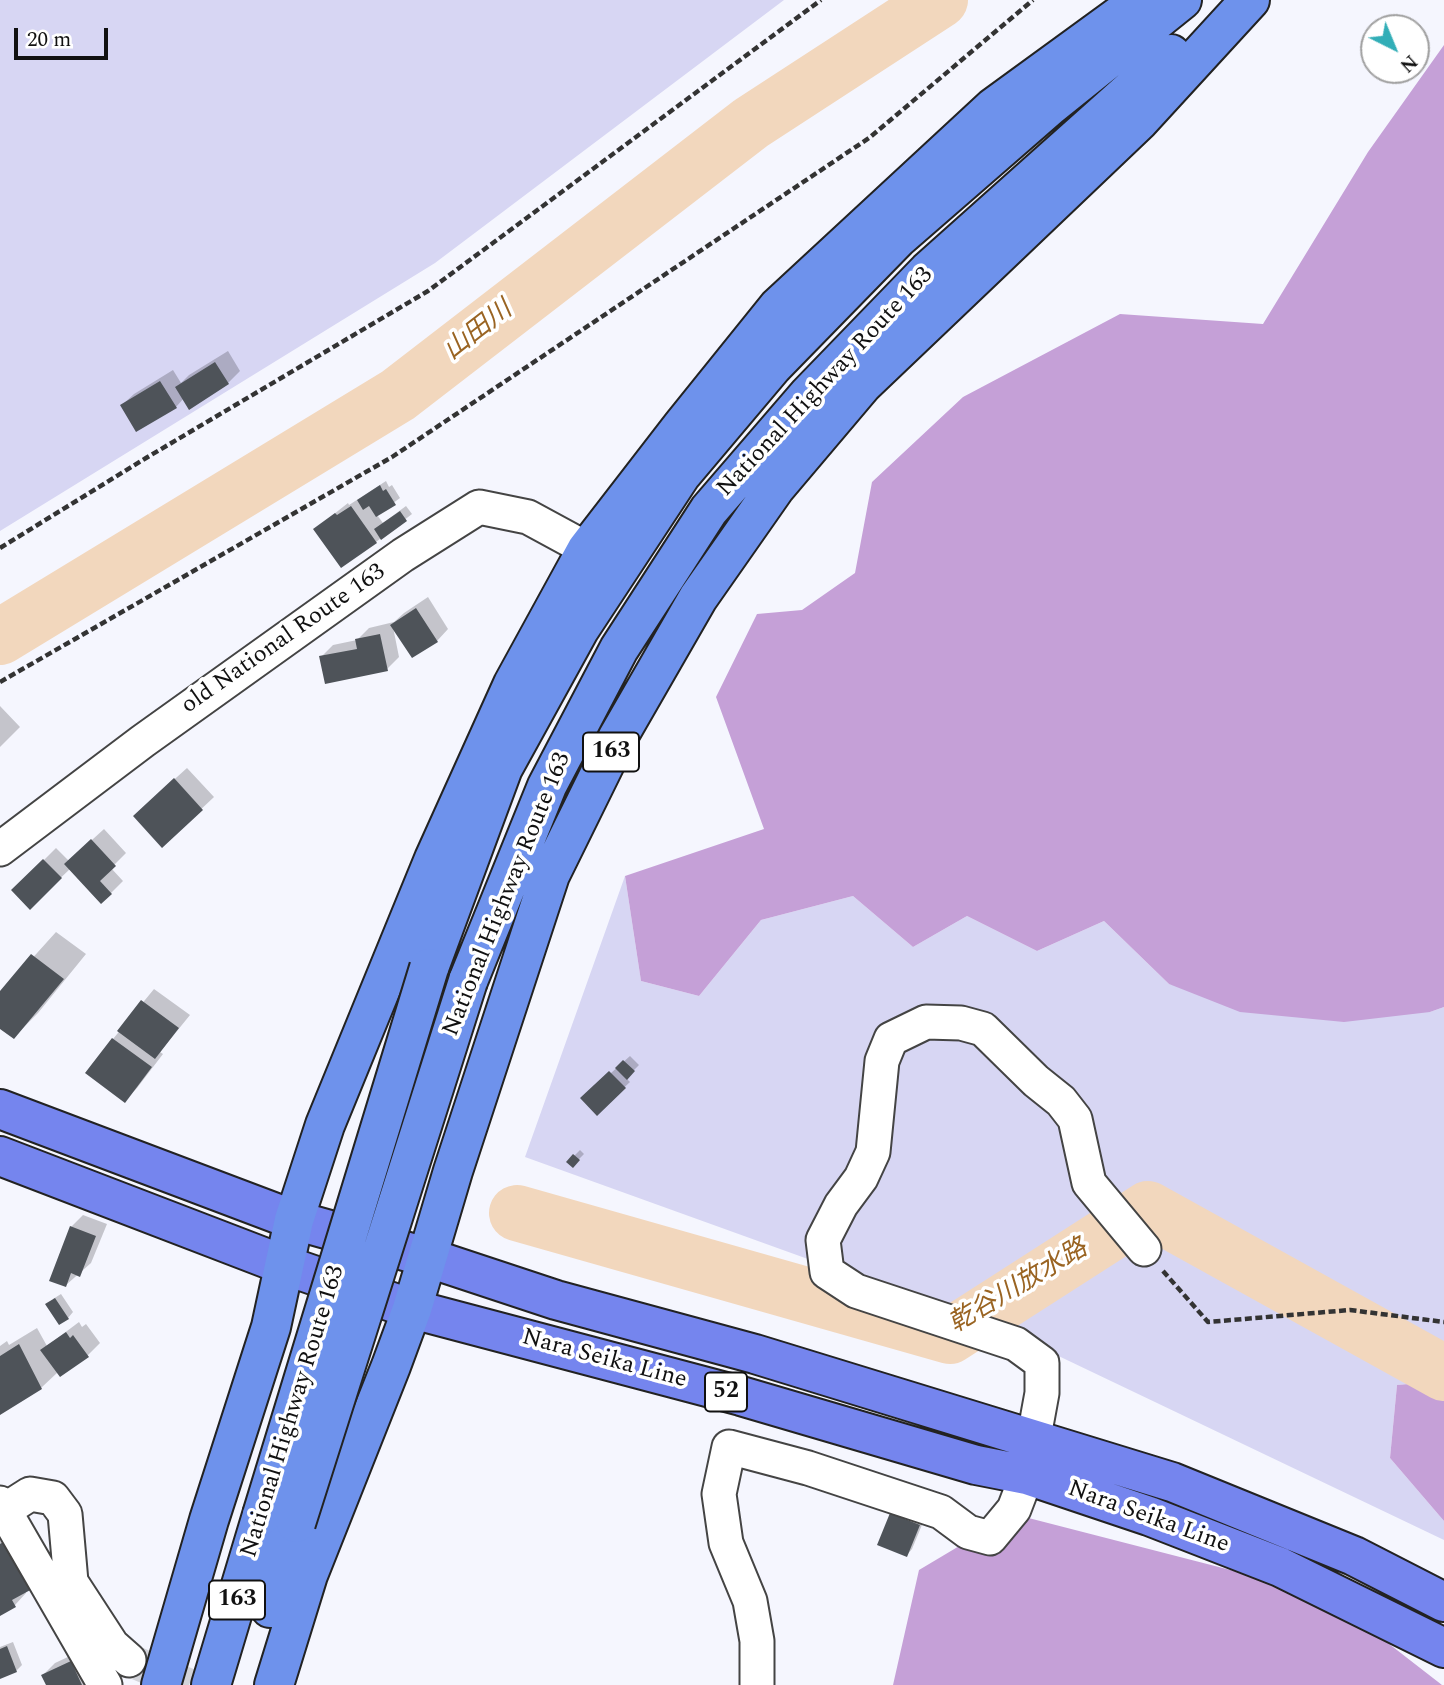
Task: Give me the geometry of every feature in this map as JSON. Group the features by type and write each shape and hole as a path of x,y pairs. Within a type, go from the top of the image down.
{"highway":[{"path":"161,1685 209,1520 271,1327 294,1220 325,1125 434,859 513,684 587,550 778,307 994,107 1141,0"},
{"name":"National Highway Route 163","path":"247,1685 279,1519 429,968 503,768 579,630 681,475 773,366 897,239 1050,106 1182,0"},
{"name":"National Highway Route 163","path":"211,1685 279,1519 468,981 547,786 619,649 709,510 809,394 928,271 1077,136 1234,0"},
{"name":"163","path":"274,1685 308,1575 412,1309 426,1257 550,875 618,737 698,598 775,488 863,384 1139,121 1250,0"}],"main road":[{"name":"Nara Seika Line","path":"0,1109 294,1220 426,1257 556,1300 765,1357 1029,1457 1149,1516 1280,1567 1444,1648"},
{"name":"Nara Seika Line","path":"0,1156 284,1265 412,1309 741,1396 976,1465 1029,1457 1172,1482 1354,1556 1444,1602"}],"street":[{"name":"old National Route 163","path":"0,849 166,725 403,555 479,507 528,517 587,550"},
{"path":"757,1685 757,1641 750,1601 726,1543 719,1494 729,1447 808,1468 941,1512 968,1532 990,1538 1014,1510 1029,1457 1042,1393 1042,1363 1016,1344 856,1291 827,1272 823,1240 841,1205 861,1178 873,1152 882,1060 891,1039 926,1022 961,1023 983,1029 1035,1081 1061,1101 1074,1119 1089,1183 1144,1249"},
{"path":"105,1685 2,1506 30,1494 53,1499 65,1514 71,1582 112,1645 129,1660"}],"path":[{"path":"0,548 146,458 428,292 821,0"},
{"path":"0,681 392,457 869,138 1033,0"},
{"path":"1144,1249 1208,1322 1350,1310 1444,1322"}],"shaded area":[{"path":"0,0 784,0 435,263 0,531"},
{"path":"1444,45 1444,1007 1430,1012 1344,1022 1240,1012 1169,984 1104,921 1037,951 967,916 913,947 853,896 761,920 699,996 641,981 625,876 764,829 716,697 757,614 802,610 855,573 872,482 963,397 1120,314 1263,324 1368,152 1416,84 1430,84 1430,65"},
{"path":"625,876 641,981 699,996 761,920 853,896 913,947 967,916 1037,951 1104,921 1169,984 1430,1012 1444,1007 1444,1381 1397,1385 1390,1458 1444,1521 1444,1540 1002,1329 525,1157"},
{"path":"1444,1381 1444,1521 1390,1458 1397,1385"},
{"path":"1013,1514 1246,1574 1375,1633 1442,1685 893,1685 919,1570"}],"building":[{"path":"215,362 229,384 189,410 175,387"},
{"path":"160,381 177,408 136,432 120,405"},
{"path":"380,485 383,491 386,489 396,505 376,517 369,506 363,510 357,500"},
{"path":"351,506 377,543 341,568 313,529 335,513 337,515"},
{"path":"400,511 407,521 381,540 374,529"},
{"path":"416,608 438,642 412,658 390,625"},
{"path":"380,634 388,671 325,684 319,656 357,649 355,639"},
{"path":"174,778 203,810 162,848 133,816"},
{"path":"91,839 116,866 100,881 112,894 101,904 64,864"},
{"path":"43,859 62,878 30,910 11,890"},
{"path":"31,954 64,979 14,1039 0,1029 0,991"},
{"path":"141,1000 179,1028 155,1059 117,1031"},
{"path":"112,1038 152,1067 125,1103 85,1073"},
{"path":"623,1060 635,1071 627,1080 615,1068"},
{"path":"609,1071 626,1088 597,1116 580,1098"},
{"path":"573,1154 580,1160 573,1168 566,1162"},
{"path":"70,1226 96,1236 80,1277 71,1273 66,1287 49,1281"},
{"path":"55,1298 69,1319 59,1325 45,1304"},
{"path":"66,1332 70,1338 73,1335 89,1357 60,1377 40,1350"},
{"path":"19,1344 42,1389 0,1415 0,1356"},
{"path":"890,1513 920,1525 907,1557 877,1545"},
{"path":"7,1540 34,1588 12,1600 16,1607 0,1616 0,1544"},
{"path":"7,1646 17,1672 0,1679 0,1649"},
{"path":"71,1661 82,1685 46,1685 41,1675"}],"waterway":[{"name":"山田川","path":"0,637 398,395 751,123 940,0"},
{"name":"乾谷川放水路","path":"517,1213 950,1336 1148,1209 1444,1373"}],"tunnel":[{"path":"129,1660 189,1685"}]}
